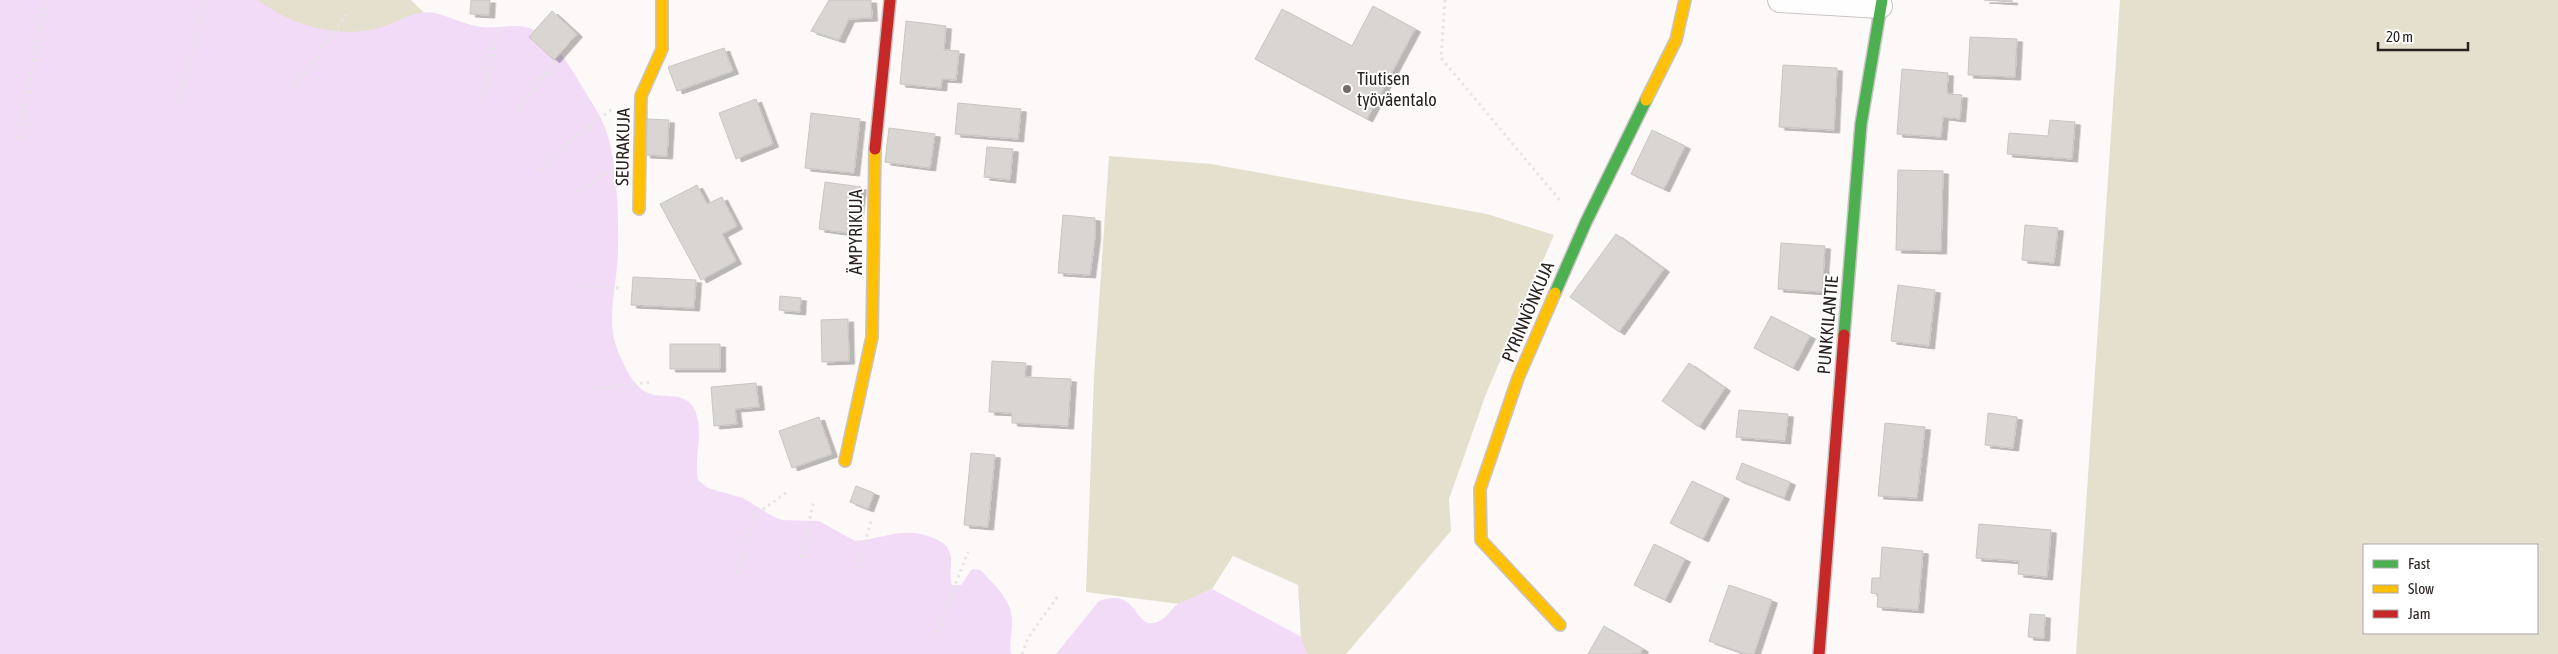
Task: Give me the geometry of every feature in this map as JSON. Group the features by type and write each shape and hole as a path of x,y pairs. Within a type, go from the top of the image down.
{"street":[{"name":"SEURAKUJA","path":"639,209 640,96 662,49 662,0"},
{"name":"ÄMPYRIKUJA","path":"845,461 872,337 875,223 874,164 890,0"},
{"name":"PYRINNÖNKUJA","path":"1560,625 1481,540 1480,489 1518,378 1586,222 1676,40 1685,0"},
{"path":"1780,0 1881,3"},
{"name":"PUNKKILANTIE","path":"1819,654 1861,124 1881,3"}],"path":[{"path":"19,138 45,0"},
{"path":"175,109 182,93 205,0"},
{"path":"1445,0 1441,58 1567,209 1586,222"},
{"path":"292,90 347,14"},
{"path":"482,101 498,27"},
{"path":"518,110 555,61"},
{"path":"540,170 568,143 615,107"},
{"path":"577,193 608,172 616,173"},
{"path":"577,286 619,288"},
{"path":"595,389 650,382"},
{"path":"737,574 754,516 787,492"},
{"path":"800,563 814,500"},
{"path":"856,574 871,521"},
{"path":"932,644 968,552"},
{"path":"1022,654 1028,638 1058,596"}],"shaded area":[{"path":"0,0 258,0 271,9 302,24 336,31 369,30 415,14 428,12 476,26 521,26 541,34 547,38 567,62 593,104 608,136 611,148 617,192 618,222 618,260 612,320 615,343 627,371 642,390 654,395 684,399 693,407 699,425 698,480 708,488 743,498 774,517 782,520 819,521 855,541 893,534 911,533 921,534 939,541 948,548 952,585 961,585 972,569 980,570 1002,593 1011,614 1011,654 0,654"},
{"path":"233,0 411,0 438,26 328,62"},
{"path":"2120,0 2558,0 2558,654 2076,654"},
{"path":"1109,156 1211,164 1487,214 1554,235 1486,394 1449,499 1451,531 1346,654 1291,654 1301,639 1298,585 1233,556 1212,589 1179,604 1086,592 1094,376"},
{"path":"1212,589 1300,636 1308,654 1056,654 1099,601 1111,598 1121,599 1128,603 1142,619 1153,623 1162,620 1180,603"}],"building":[{"path":"471,0 490,0 489,15 470,14"},
{"path":"829,0 871,0 872,18 849,19 839,40 811,31"},
{"path":"1984,0 2012,0 2012,2"},
{"name":"Tiutisen työväentalo","path":"1373,6 1415,29 1367,119 1255,59 1282,9 1352,46"},
{"path":"552,11 577,34 554,60 529,37"},
{"path":"906,21 946,26 944,50 959,51 956,80 942,79 941,88 900,84"},
{"path":"1970,37 2017,39 2015,77 1968,75"},
{"path":"724,48 733,71 677,91 668,67"},
{"path":"1783,65 1837,68 1834,130 1779,127"},
{"path":"1902,69 1948,73 1947,94 1962,95 1960,119 1943,117 1941,137 1897,134"},
{"path":"756,99 773,144 736,159 719,113"},
{"path":"958,103 1021,109 1018,139 955,134"},
{"path":"811,113 860,119 854,173 805,168"},
{"path":"647,119 669,120 667,156 645,155"},
{"path":"2050,120 2075,122 2072,159 2007,154 2009,133 2048,136"},
{"path":"889,128 935,134 930,168 885,162"},
{"path":"1652,130 1685,146 1664,189 1631,174"},
{"path":"987,147 1013,149 1010,180 984,177"},
{"path":"1898,170 1943,171 1941,251 1896,250"},
{"path":"825,182 861,187 855,234 819,229"},
{"path":"697,185 707,204 722,197 737,226 722,234 736,261 701,280 660,204"},
{"path":"1063,215 1095,218 1095,237 1090,275 1058,273"},
{"path":"2025,225 2058,228 2054,263 2022,260"},
{"path":"1616,234 1664,269 1619,332 1570,297"},
{"path":"1781,243 1825,246 1822,292 1778,289"},
{"path":"633,277 696,280 694,308 631,305"},
{"path":"1898,285 1935,290 1929,346 1891,341"},
{"path":"780,296 801,298 800,312 779,310"},
{"path":"1771,316 1810,336 1793,368 1754,348"},
{"path":"848,319 849,361 822,362 821,320"},
{"path":"670,344 720,344 720,369 670,369"},
{"path":"992,361 1026,363 1025,377 1071,379 1068,426 1012,423 1012,413 989,412"},
{"path":"1689,363 1725,388 1699,427 1662,401"},
{"path":"756,383 759,407 735,409 737,424 714,426 711,387"},
{"path":"1739,410 1788,414 1785,441 1736,437"},
{"path":"1988,413 2017,417 2013,448 1985,445"},
{"path":"819,417 832,454 792,468 779,431"},
{"path":"1885,423 1925,427 1917,498 1878,496"},
{"path":"971,453 995,455 988,527 964,525"},
{"path":"1742,463 1790,482 1784,498 1736,479"},
{"path":"1692,481 1724,496 1703,539 1670,523"},
{"path":"856,486 874,493 868,509 850,502"},
{"path":"1979,524 2051,530 2047,577 2018,574 2019,561 1976,558"},
{"path":"1654,544 1685,559 1665,600 1634,585"},
{"path":"1882,547 1923,551 1918,610 1877,607 1878,594 1871,593 1872,578 1880,578"},
{"path":"1729,585 1772,600 1754,654 1746,654 1709,641"},
{"path":"2030,614 2045,615 2044,638 2028,637"},
{"path":"1604,626 1643,649 1640,654 1588,654"}],"traffic: fast":[{"path":"1844,335 1861,124 1882,0"},
{"path":"1555,293 1586,222 1646,100"}],"traffic: slow":[{"path":"639,209 641,96 662,49 662,0"},
{"path":"1646,100 1676,40 1685,0"},
{"path":"845,461 872,337 875,149"},
{"path":"1555,293 1518,378 1480,489 1481,540 1560,625"}],"traffic: jam":[{"path":"875,149 890,0"},
{"path":"1819,654 1844,335"}],"place":[{"name":"Tiutisen työväentalo","path":"1347,89"}]}
